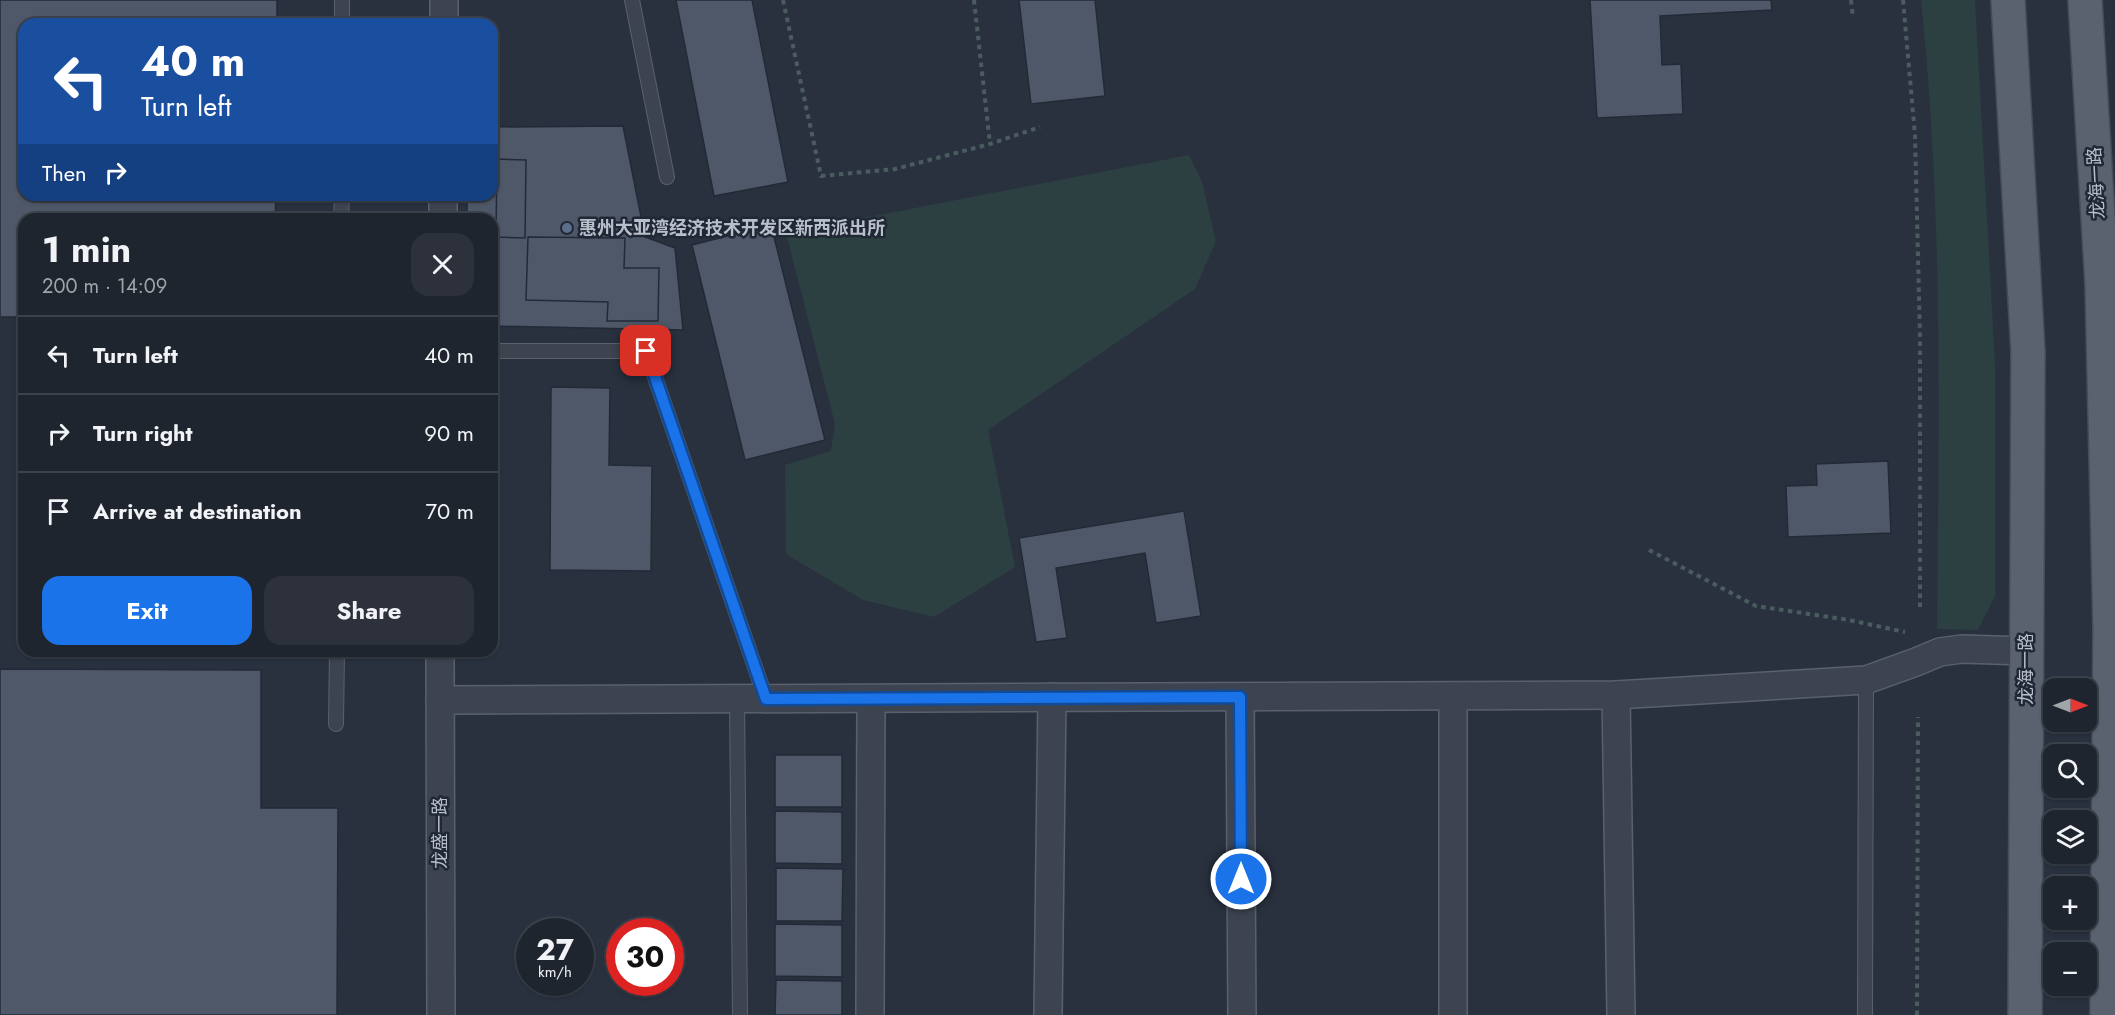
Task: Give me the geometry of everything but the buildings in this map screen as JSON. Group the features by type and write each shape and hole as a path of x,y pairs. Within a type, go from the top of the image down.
{"main road":[{"name":"龙海一路","path":"2008,0 2028,352 2025,1015"},
{"name":"龙海一路","path":"2085,0 2102,284 2112,629 2107,1015"}],"street":[{"path":"444,0 444,18"},
{"path":"440,700 1616,695 1866,680 1940,652 1962,649 2026,651"},
{"name":"龙盛一路","path":"440,657 441,1015"},
{"path":"1616,695 1621,1015"},
{"path":"1453,696 1453,1015"},
{"path":"1047,1015 1052,697"},
{"path":"1240,697 1242,1015"},
{"path":"870,1015 871,699"}],"lane":[{"path":"342,0 342,18"},
{"path":"633,0 667,177"},
{"path":"498,351 646,351 766,699"},
{"path":"336,724 337,657"},
{"path":"1865,1015 1866,680"},
{"path":"737,699 740,1015"}],"path":[{"path":"783,0 821,176 895,170 990,144 1040,127"},
{"path":"974,0 990,144"},
{"path":"1851,0 1853,18"},
{"path":"1903,0 1915,135 1920,338 1920,609"},
{"path":"1649,550 1756,606 1849,620 1920,634 1940,652"},
{"path":"1917,1015 1918,717"}],"shaded area":[{"path":"1921,0 1975,0 1995,365 1995,596 1978,630 1937,629 1939,393 1936,235 1928,78"},
{"path":"1189,155 1202,182 1216,241 1195,289 988,430 1015,567 934,617 863,600 786,554 785,465 831,451 835,424 786,233"}],"place":[{"name":"惠州大亚湾经济技术开发区新西派出所","path":"567,228"}],"route":[{"path":"646,351 766,699 1240,697 1241,879"}]}
